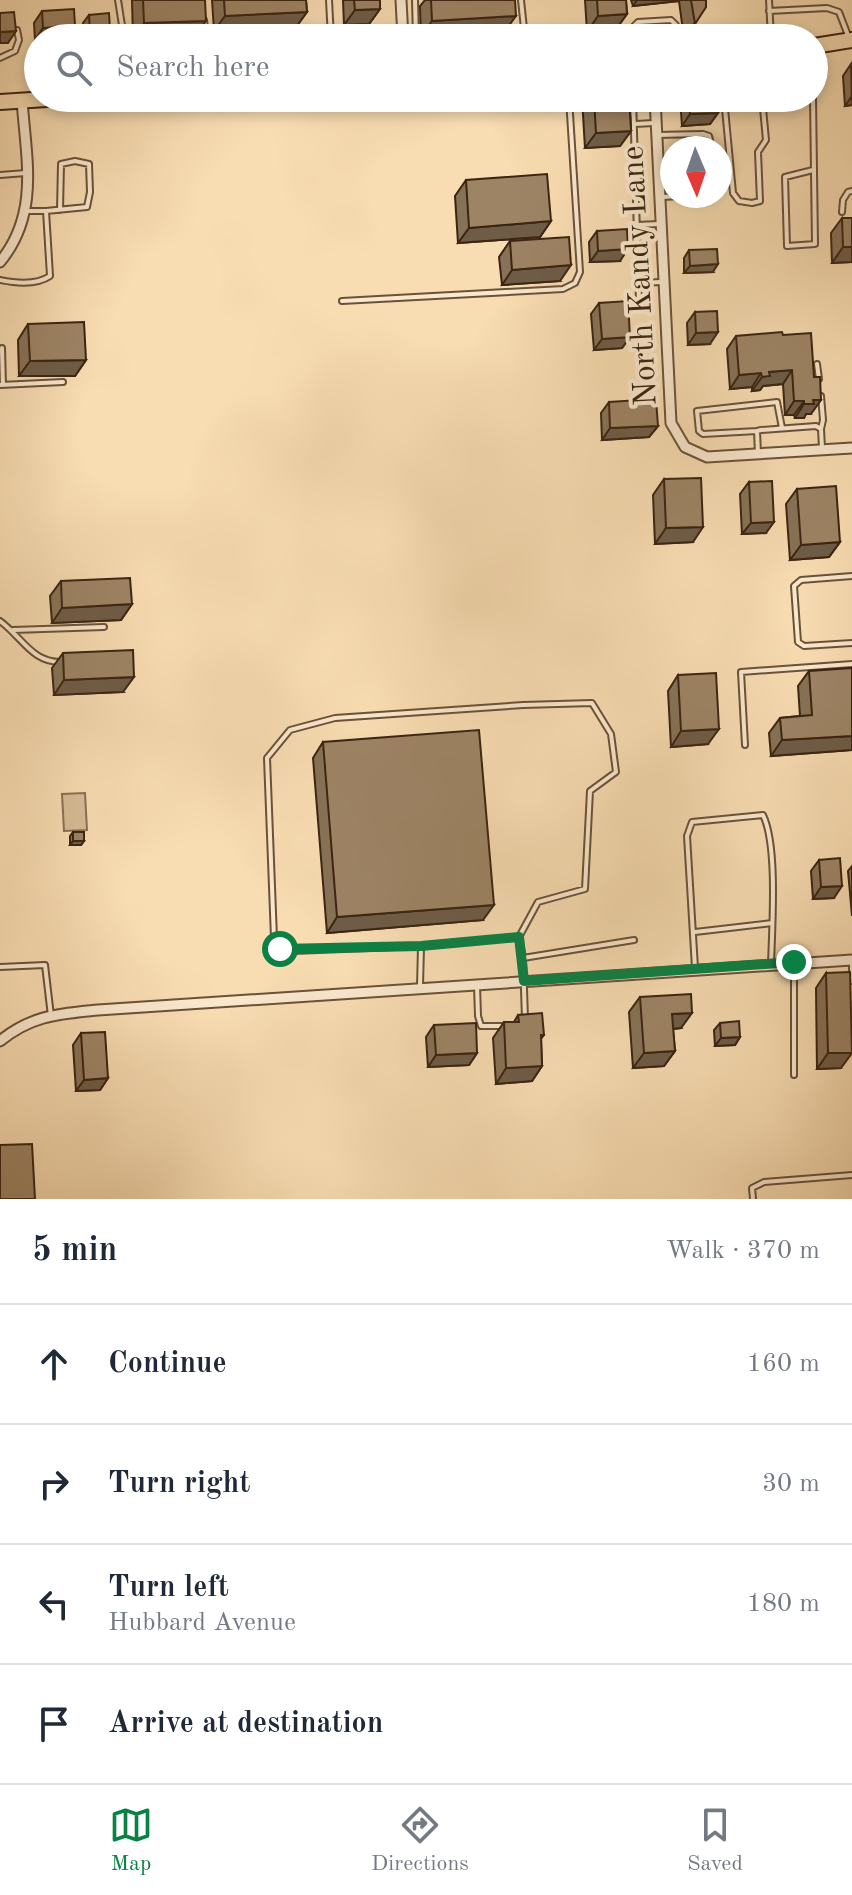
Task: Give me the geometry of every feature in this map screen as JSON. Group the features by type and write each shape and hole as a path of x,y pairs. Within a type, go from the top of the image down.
{"main road":[{"path":"828,45 851,43"},
{"path":"0,102 22,100"}],"street":[{"path":"401,0 402,24"},
{"path":"0,262 11,249 23,224 28,199 22,100"},
{"name":"North Kandy Lane","path":"656,112 660,197"},
{"name":"North Kandy Lane","path":"660,208 671,423 685,447 701,456 758,454"},
{"path":"758,454 852,448"},
{"path":"0,1041 16,1028 35,1019 98,1010 852,960"}],"lane":[{"path":"118,0 122,24"},
{"path":"329,0 330,24"},
{"path":"415,0 416,24"},
{"path":"521,0 524,24"},
{"path":"769,0 770,24"},
{"path":"769,11 827,8 839,12 851,43"},
{"path":"204,13 205,24"},
{"path":"636,24 671,20 675,24"},
{"path":"0,58 15,51 19,40 17,30"},
{"path":"342,301 563,289 575,283 580,272 570,112"},
{"path":"634,112 639,302"},
{"path":"725,112 733,193 739,201 752,203 760,201 758,152 766,140 763,112"},
{"path":"813,112 815,244 787,246 785,177 813,170"},
{"path":"634,124 656,123"},
{"path":"657,135 709,136"},
{"path":"26,211 46,211 60,210 87,207 89,164 75,161 61,164 60,210"},
{"path":"0,175 26,173"},
{"path":"842,212 843,200 852,191"},
{"path":"0,280 30,282 50,276 46,211"},
{"path":"637,225 661,224"},
{"path":"639,283 664,282"},
{"path":"2,348 2,385 63,382"},
{"path":"817,364 823,420 822,450"},
{"path":"782,428 777,402 697,411 699,431 703,434 816,426 821,429"},
{"path":"757,431 758,454"},
{"path":"852,576 801,580 794,586 798,642 804,646 852,643"},
{"path":"0,621 40,658 49,662 63,661"},
{"path":"13,630 104,627"},
{"path":"745,745 741,672 852,664"},
{"path":"519,937 421,946 280,949 274,938 267,758 290,730 335,718 592,703 611,734 616,772 590,791 585,889 538,902 519,937 523,958 525,1025"},
{"path":"695,969 687,836 692,822 763,815 769,834 771,965"},
{"path":"694,932 772,923"},
{"path":"523,958 634,940"},
{"path":"420,988 421,946"},
{"path":"852,960 852,981"},
{"path":"794,962 794,1075"},
{"path":"0,967 45,965 51,1016"},
{"path":"477,985 481,1026 513,1025"},
{"path":"753,1199 752,1188 764,1182 852,1175"}],"shaded area":[{"path":"85,793 87,830 64,831 62,794"}],"building":[{"path":"143,0 205,0 206,21 144,23"},
{"path":"224,0 306,0 307,12 225,16"},
{"path":"354,0 380,0 380,9 355,10"},
{"path":"431,0 515,0 516,16 432,21"},
{"path":"597,0 626,0 627,14 598,16"},
{"path":"691,0 706,0 706,7 695,24"},
{"path":"74,9 75,24 43,24 42,11"},
{"path":"14,12 16,31 0,32 0,13"},
{"path":"109,13 110,24 90,24 89,15"},
{"path":"595,112 630,112 631,131 596,133"},
{"path":"690,112 718,113 690,114"},
{"path":"547,174 551,221 469,228 466,180"},
{"path":"842,218 852,218 852,247 843,247"},
{"path":"627,229 628,249 598,251 597,231"},
{"path":"569,237 571,265 512,270 510,241"},
{"path":"717,249 718,264 690,266 689,250"},
{"path":"628,301 630,337 602,339 599,303"},
{"path":"717,311 718,332 696,333 695,312"},
{"path":"84,322 86,360 30,361 28,324"},
{"path":"782,332 783,335 811,333 814,377 820,377 821,400 813,400 814,404 794,401 792,370 769,372 770,376 762,377 761,373 739,375 736,336"},
{"path":"656,399 658,426 610,428 609,402"},
{"path":"701,478 703,527 666,528 664,479"},
{"path":"772,481 774,522 751,523 749,482"},
{"path":"836,486 840,542 801,545 797,489"},
{"path":"130,578 132,604 62,608 61,581"},
{"path":"133,650 134,677 64,680 63,653"},
{"path":"852,668 852,736 782,740 780,718 812,715 809,671"},
{"path":"716,673 719,729 681,731 678,675"},
{"path":"479,730 494,905 337,917 323,742"},
{"path":"73,832 84,832 84,841 73,841"},
{"path":"840,858 842,886 821,887 819,860"},
{"path":"850,972 852,1053 828,1053 826,973"},
{"path":"691,994 692,1013 672,1014 675,1051 644,1053 640,997"},
{"path":"542,1013 542,1066 506,1068 504,1022 519,1022 518,1015"},
{"path":"739,1021 740,1037 721,1038 720,1023"},
{"path":"476,1023 477,1053 436,1055 434,1025"},
{"path":"105,1032 108,1078 84,1080 81,1033"},
{"path":"32,1144 35,1199 0,1199 0,1145"}],"route":[{"path":"280,949 421,946 519,937 524,981 794,962"}]}
